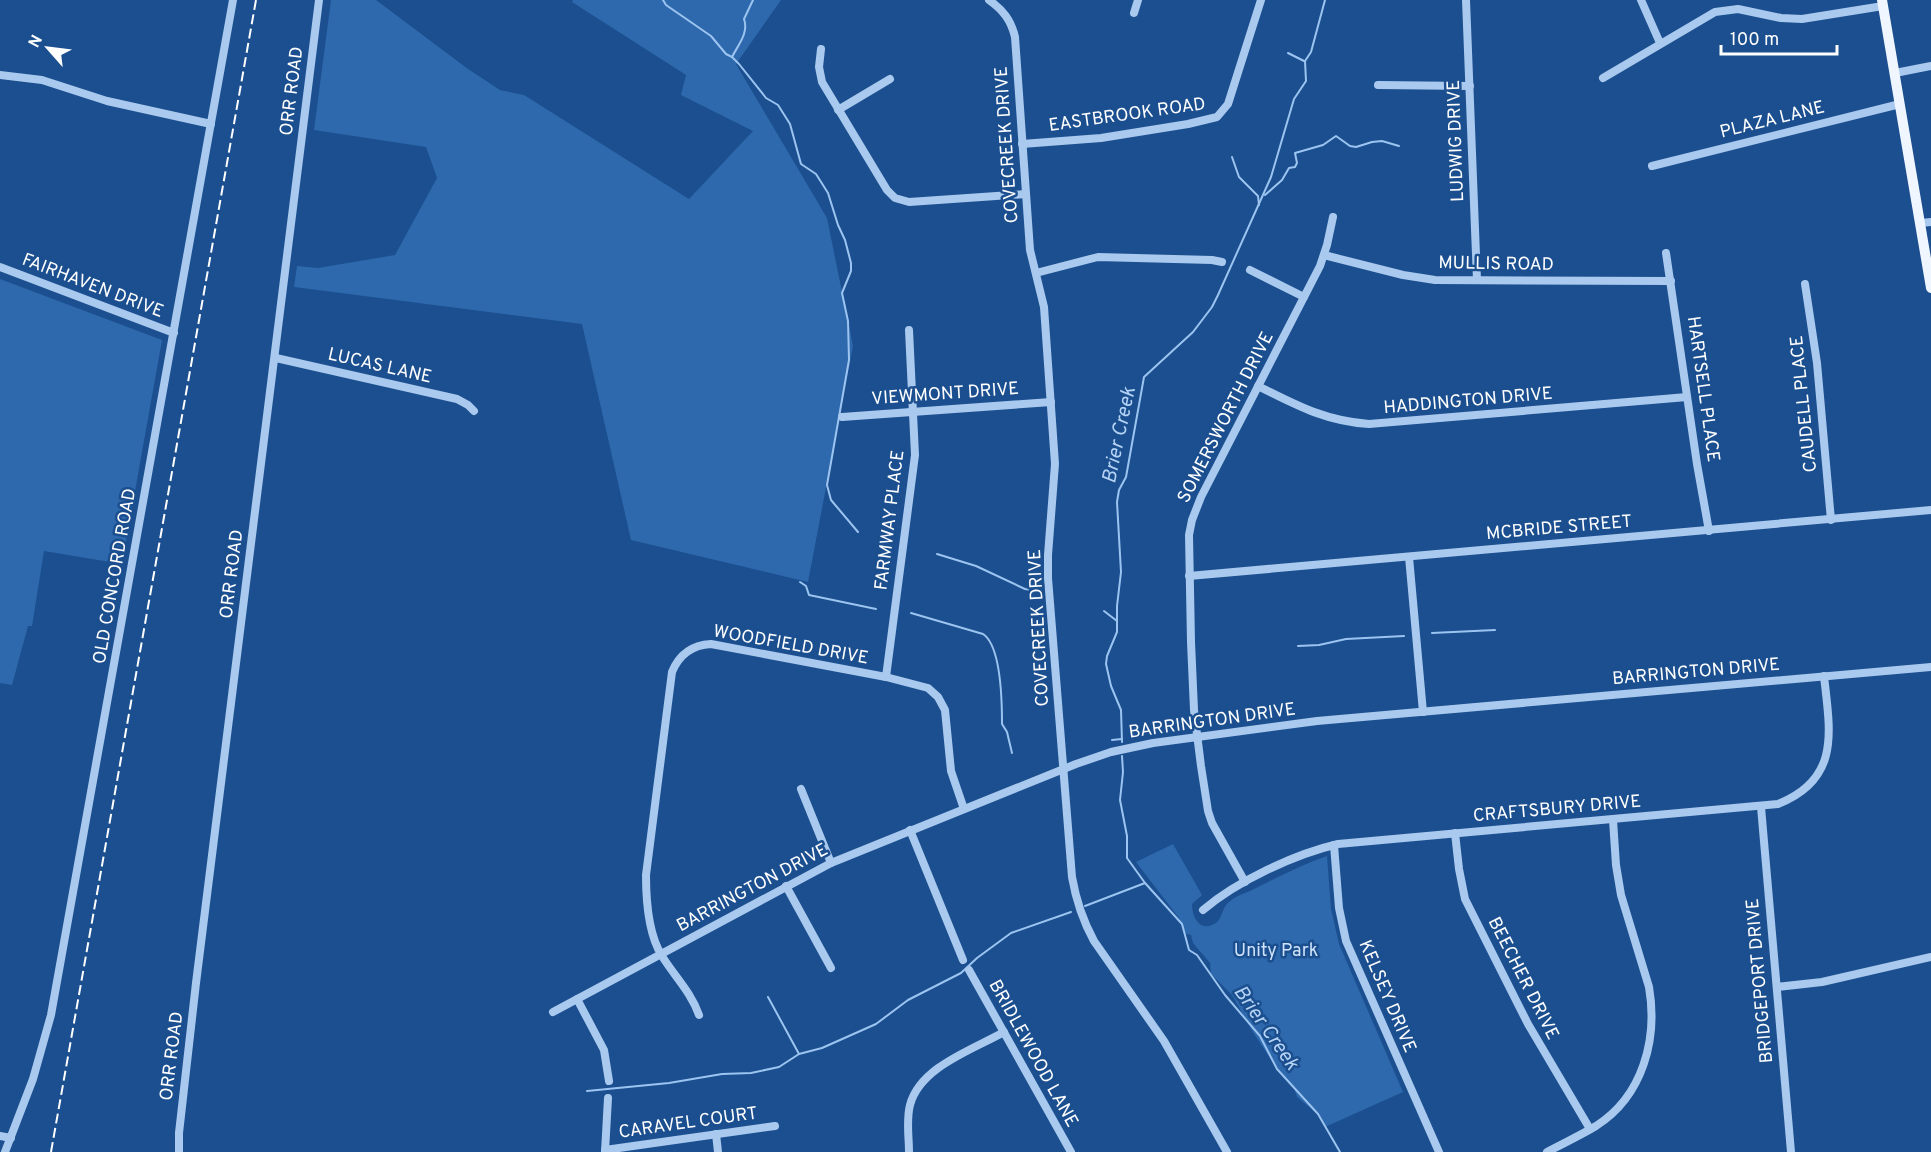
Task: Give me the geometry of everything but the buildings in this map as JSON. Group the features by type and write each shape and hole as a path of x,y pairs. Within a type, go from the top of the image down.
{"main road":[{"path":"1882,3 1900,104 1926,223 1931,288"}],"street":[{"name":"OLD CONCORD ROAD","path":"5,1152 33,1079 51,1014 233,0"},
{"name":"ORR ROAD","path":"179,1152 179,1133 195,995 319,0"},
{"name":"COVECREEK DRIVE","path":"989,0 1003,12 1013,29 1030,250 1044,307 1055,464 1048,578 1072,877 1085,923 1094,941 1164,1041 1227,1152"},
{"path":"1134,13 1138,0"},
{"name":"EASTBROOK ROAD","path":"1022,144 1101,138 1217,117 1228,104 1261,0"},
{"name":"LUDWIG DRIVE","path":"1466,0 1477,280"},
{"path":"1641,0 1660,44"},
{"path":"1603,78 1709,14 1726,9 1802,20 1882,3"},
{"path":"821,49 820,77 887,190 895,198 902,201 1026,195"},
{"path":"1895,73 1931,66"},
{"path":"0,75 42,80 107,101 211,124"},
{"path":"838,110 890,79"},
{"path":"1378,84 1470,86"},
{"name":"PLAZA LANE","path":"1652,166 1900,104"},
{"name":"SOMERSWORTH DRIVE","path":"1245,882 1212,824 1208,811 1197,737 1191,642 1189,535 1198,504 1324,255 1332,217"},
{"name":"HARTSELL PLACE","path":"1666,252 1709,531"},
{"name":"MULLIS ROAD","path":"1324,255 1422,278 1671,281"},
{"path":"1036,273 1098,257 1222,262"},
{"name":"FAIRHAVEN DRIVE","path":"0,267 174,333"},
{"path":"1250,270 1304,297"},
{"name":"CAUDELL PLACE","path":"1805,284 1817,363 1831,520"},
{"name":"FARMWAY PLACE","path":"886,677 914,477 914,413 909,330"},
{"name":"LUCAS LANE","path":"276,358 457,399 474,411"},
{"name":"HADDINGTON DRIVE","path":"1258,386 1320,416 1342,422 1369,424 1687,397"},
{"name":"VIEWMONT DRIVE","path":"842,417 1051,402"},
{"name":"MCBRIDE STREET","path":"1189,576 1931,510"},
{"path":"1409,557 1423,712"},
{"name":"WOODFIELD DRIVE","path":"699,1015 691,996 660,954 647,908 646,875 672,672 677,662 691,649 711,644 886,677 921,685 935,693 945,710 951,771 964,809"},
{"name":"BARRINGTON DRIVE","path":"553,1012 831,863 1063,769 1122,750 1197,737 1317,721 1931,667"},
{"name":"CRAFTSBURY DRIVE","path":"1203,910 1217,898 1245,882 1298,856 1334,845 1778,804 1799,794 1814,779 1827,754 1830,736 1824,676"},
{"path":"801,789 831,863"},
{"name":"BRIDGEPORT DRIVE","path":"1761,807 1791,1152"},
{"path":"1547,1152 1590,1129 1614,1111 1631,1090 1647,1057 1652,1024 1648,987 1622,896 1616,865 1613,820"},
{"path":"910,830 963,960"},
{"name":"BEECHER DRIVE","path":"1455,833 1465,899 1528,1024 1590,1129"},
{"name":"KELSEY DRIVE","path":"1334,845 1339,908 1346,941 1439,1152"},
{"path":"786,886 831,968"},
{"path":"1777,987 1822,982 1931,957"},
{"name":"BRIDLEWOOD LANE","path":"969,970 1071,1152"},
{"path":"577,999 604,1050 609,1081"},
{"path":"909,1152 910,1107 916,1089 942,1065 1004,1032"},
{"path":"605,1151 608,1098"},
{"name":"CARAVEL COURT","path":"605,1151 775,1126"},
{"path":"716,1134 718,1152"},
{"path":"0,1136 10,1138"}],"green space":[{"path":"331,0 376,0 468,69 500,90 524,95 689,199 753,131 681,95 686,75 572,2 573,0 781,0 736,64 827,218 853,346 808,582 631,540 582,324 294,287 297,266 318,268 395,255 437,178 426,147 314,130"},
{"path":"0,279 162,340 122,564 44,551 32,626 28,626 12,685 0,683"},
{"name":"Unity Park","path":"1173,844 1202,895 1192,904 1192,909 1197,921 1204,926 1217,922 1226,905 1234,898 1327,856 1331,909 1339,944 1403,1092 1325,1127 1320,1116 1297,1097 1294,1088 1277,1069 1232,995 1211,974 1210,963 1193,943 1191,935 1184,933 1179,918 1136,862"}],"waterway":[{"path":"663,0 666,5 711,36 726,54 739,64 766,98 778,105 790,124 801,164 816,174 828,193 845,240 851,271 842,293 848,321 849,360 827,485 831,500 858,532"},
{"path":"732,57 744,34 744,19 753,0"},
{"name":"Brier Creek","path":"1122,742 1121,710 1111,686 1106,664 1117,632 1121,572 1117,502 1119,490 1126,477 1144,377 1193,332 1218,295 1271,177 1294,99 1306,81 1305,61 1311,52 1325,0"},
{"path":"1288,53 1304,61"},
{"path":"1265,195 1282,180 1289,168 1295,167 1297,163 1295,153 1323,145 1336,136 1350,146 1356,147 1382,141 1399,146"},
{"path":"1232,157 1239,177 1258,196 1259,205"},
{"path":"937,554 976,566 1025,589 1032,590"},
{"path":"800,582 806,586 809,595 876,609"},
{"path":"1104,611 1117,621"},
{"path":"911,613 983,634 989,640 997,662 1002,724 1007,732 1012,753"},
{"path":"1432,633 1495,630"},
{"path":"1298,646 1319,645 1346,639 1404,636"},
{"path":"1112,740 1122,739"},
{"name":"Brier Creek","path":"1122,756 1120,800 1127,836 1127,858 1145,883 1182,924 1189,950 1197,955 1225,995 1260,1036 1277,1069 1318,1114 1340,1152"},
{"path":"1085,906 1145,883"},
{"path":"587,1091 669,1083 722,1074 751,1073 779,1067 799,1054 822,1048 876,1024 908,1000 961,973 1011,933 1071,912"},
{"path":"768,997 799,1054"}],"railway":[{"path":"51,1152 256,0"}]}
